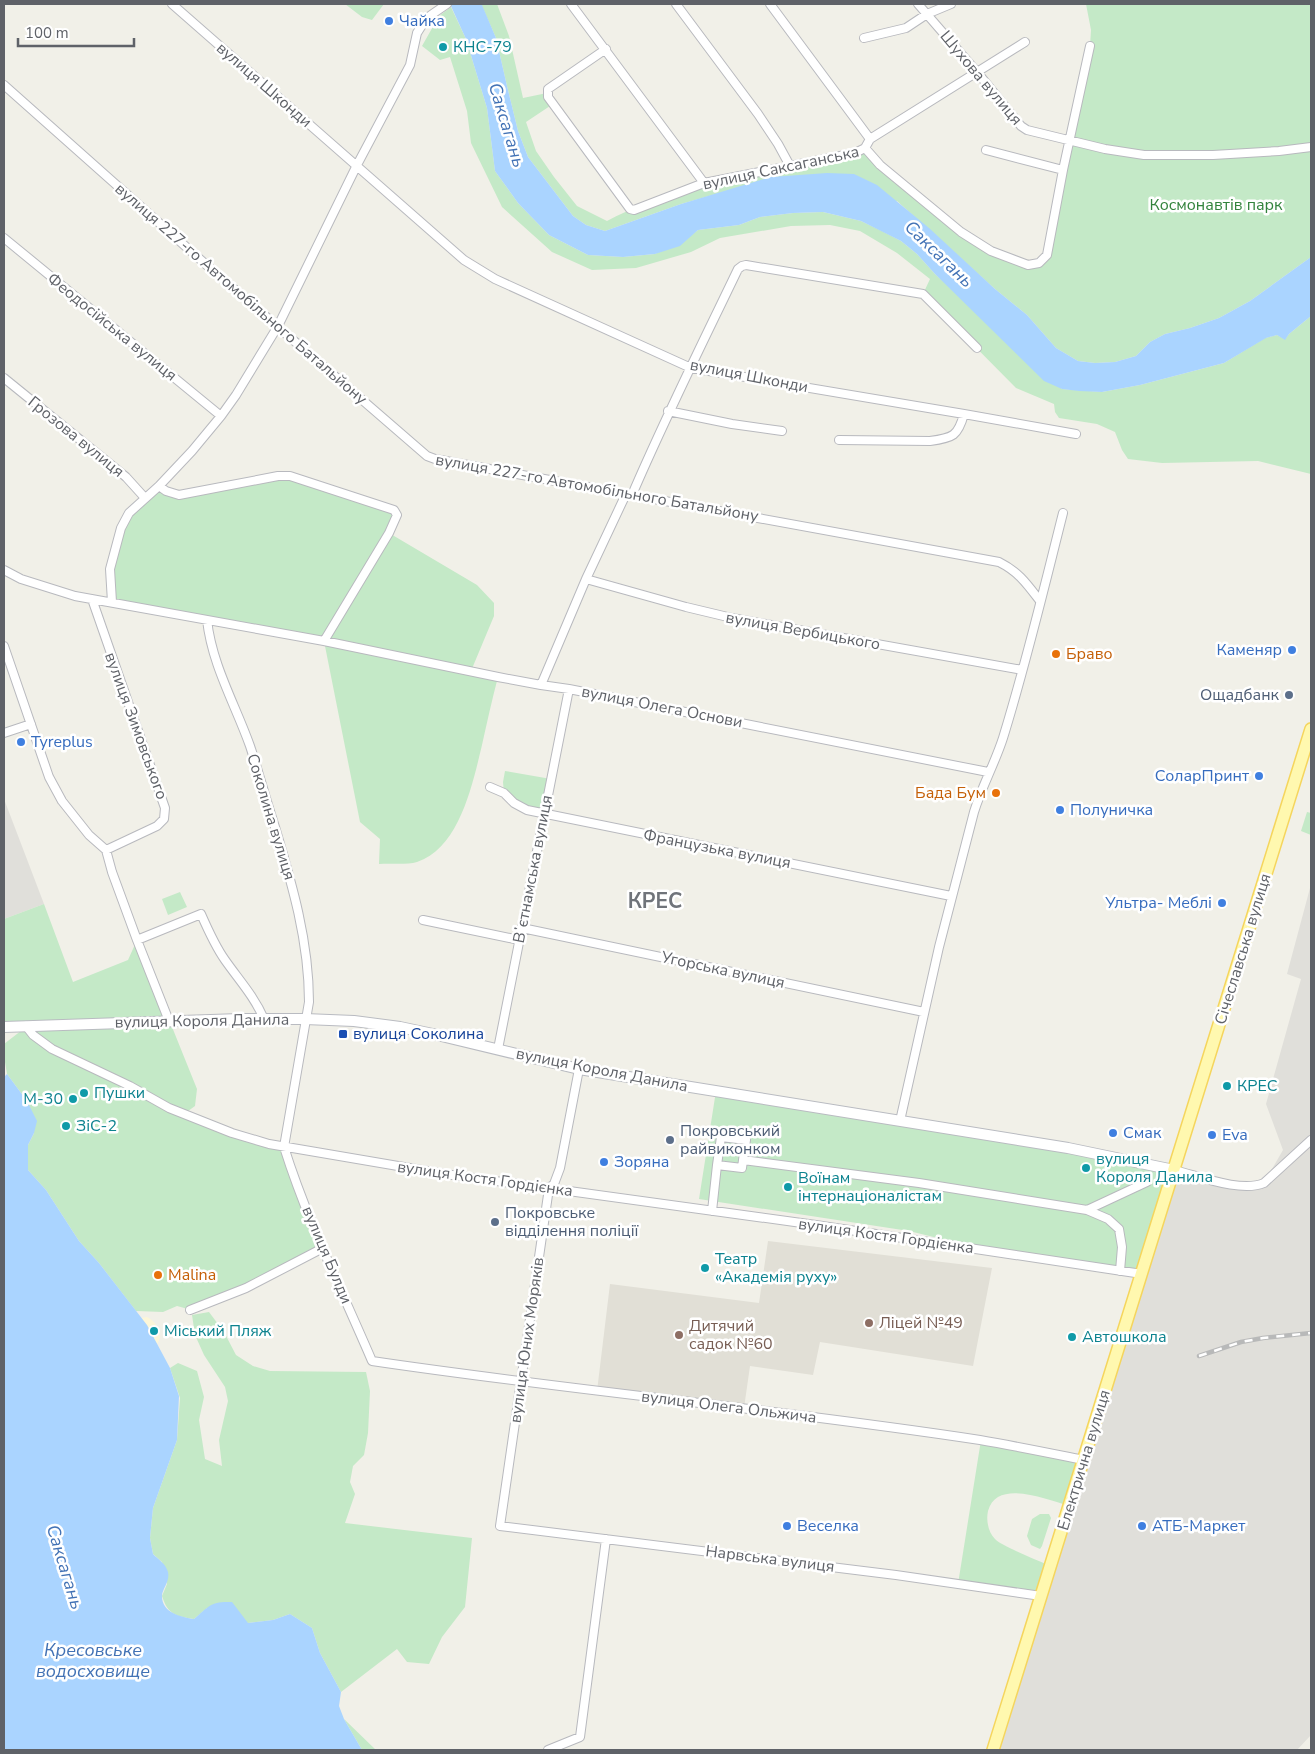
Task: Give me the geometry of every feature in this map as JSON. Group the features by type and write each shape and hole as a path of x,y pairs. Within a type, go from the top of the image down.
{"main road":[{"name":"Січеславська вулиця","path":"1174,1170 1311,728"},
{"name":"вулиця Короля Данила","path":"26,1026 264,1019 354,1021 400,1027 579,1068 1068,1148 1174,1170"},
{"path":"4,1027 26,1026"},
{"name":"Електрична вулиця","path":"992,1750 1174,1170"}],"street":[{"name":"вулиця Шконди","path":"172,4 464,260 510,286 691,368 1076,434"},
{"path":"112,602 110,569 121,528 129,512 159,486 192,451 222,416 236,396 278,326 413,58 418,34 424,22 447,4"},
{"path":"571,4 704,183"},
{"path":"676,4 758,114 790,166"},
{"path":"770,4 870,139"},
{"name":"Шухова вулиця","path":"918,4 978,72 1023,128 1070,141 1144,155 1213,155 1311,147"},
{"name":"Шухова вулиця","path":"864,38 906,28 927,14 951,4"},
{"path":"865,148 870,139 1025,42"},
{"name":"вулиця Саксаганська","path":"606,49 548,89 547,93 548,97 630,209 634,210 704,183 855,153 865,148 880,165 961,232 991,251 1028,265 1039,263 1047,255 1090,46"},
{"name":"вулиця 227-го Автомобільного Батальйону","path":"4,85 211,269 427,456 999,562 1013,569 1026,582 1040,601"},
{"path":"986,150 1063,170"},
{"name":"Феодосійська вулиця","path":"4,238 222,416"},
{"path":"541,685 586,579 738,269 746,265 923,294 977,348"},
{"name":"Грозова вулиця","path":"4,378 126,477 145,498"},
{"path":"668,412 782,431"},
{"path":"839,440 930,442 957,433 964,414"},
{"path":"159,486 166,491 180,495 278,476 290,476 394,510 397,515 389,533 324,641"},
{"path":"900,1121 951,896 976,806 1002,739 1064,513"},
{"name":"вулиця Олега Основи","path":"4,570 49,589 92,599 324,641 498,677 569,689 988,772"},
{"name":"вулиця Вербицького","path":"586,579 732,618 1022,670"},
{"name":"вулиця Зимовського","path":"92,599 165,808 164,819 157,826 106,850"},
{"name":"Соколина вулиця","path":"207,620 211,649 250,747 302,923 309,1002 284,1147"},
{"path":"4,646 49,777 62,801 89,835 106,850 137,940 169,1021"},
{"name":"Вʼєтнамська вулиця","path":"498,1049 569,689"},
{"path":"4,732 31,724"},
{"name":"Французька вулиця","path":"490,787 504,793 514,803 527,810 951,896"},
{"path":"137,940 201,914 211,938 251,994 264,1019"},
{"path":"423,920 519,940"},
{"name":"Угорська вулиця","path":"522,928 924,1012"},
{"name":"вулиця Костя Гордієнка","path":"26,1026 33,1035 52,1049 130,1086 184,1115 239,1136 284,1147 446,1174 1142,1274"},
{"name":"вулиця Юних Моряків","path":"500,1526 549,1188 554,1184 560,1168 579,1068"},
{"path":"712,1211 717,1166 721,1137 746,1140 742,1168 717,1166"},
{"path":"1174,1170 1234,1185 1256,1186 1264,1183 1311,1140"},
{"name":"вулиця Булди","path":"284,1147 290,1167 323,1248 372,1361"},
{"path":"743,1160 919,1183 1087,1210 1108,1219 1119,1229 1122,1247 1120,1271"},
{"path":"1087,1210 1147,1182"},
{"path":"190,1310 246,1288 323,1248"},
{"name":"вулиця Олега Ольжича","path":"372,1361 521,1382 734,1407 961,1438 1084,1460"},
{"name":"Нарвська вулиця","path":"500,1526 877,1573 1040,1596"},
{"path":"548,1750 580,1737 606,1540"}],"shaded area":[{"path":"4,799 44,904 4,919"},
{"path":"1310,888 1311,1735 1297,1750 993,1750 1174,1170 1234,1185 1264,1183 1283,1150 1266,1104 1301,979 1287,974"},
{"path":"768,1241 992,1268 973,1366 820,1342 813,1375 750,1366 744,1408 597,1391 610,1284 759,1303"}],"green space":[{"path":"345,4 384,4 372,20 362,17"},
{"name":"Космонавтів парк","path":"481,4 497,4 509,36 523,98 547,93 553,104 526,122 536,151 577,206 607,221 668,195 700,185 733,176 865,148 961,232 1028,265 1043,261 1090,46 1091,30 1086,4 1311,4 1311,257 1250,301 1219,318 1165,334 1150,342 1136,356 1115,362 1095,363 1078,361 1056,348 1027,315 995,289 897,201 723,192 681,204 605,231 586,225 573,216 528,157 518,131 496,38"},
{"path":"451,7 466,39 487,108 495,171 518,203 549,235 588,255 623,257 655,254 698,230 739,225 760,217 823,212 861,221 901,241 917,254 935,274 1062,389 1102,392 1140,385 1224,363 1265,338 1277,335 1285,339 1311,316 1311,474 1258,461 1162,463 1128,459 1122,450 1115,432 1097,424 1059,418 1055,412 1054,404 1016,388 923,294 930,279 897,253 860,231 830,225 791,226 720,238 691,252 636,268 592,270 552,252 502,207 471,143 467,111 450,57 440,60 422,46 439,16"},
{"path":"278,476 397,515 389,533 477,585 494,603 494,616 471,671 498,677 469,795 454,829 444,843 432,854 417,862 379,864 380,839 360,822 324,641 112,602 110,581 129,513 159,486 173,494"},
{"path":"505,771 551,779 544,814 527,810 504,793"},
{"path":"1307,812 1311,813 1311,835 1301,831"},
{"path":"180,892 187,907 168,915 162,899"},
{"path":"44,904 73,982 128,960 137,940 197,1089 195,1106 184,1114 284,1147 323,1248 246,1288 188,1309 177,1306 163,1312 136,1311 99,1263 79,1241 46,1190 28,1170 28,1145 34,1133 27,1101 7,1074 4,1062 4,1044 26,1027 4,1027 4,919"},
{"path":"716,1091 1174,1170 1142,1274 995,1252 909,1231 699,1199"},
{"path":"209,1312 224,1332 236,1355 253,1366 270,1371 366,1372 370,1391 368,1433 364,1455 353,1466 350,1482 355,1494 345,1523 472,1538 465,1607 442,1637 429,1664 407,1662 397,1649 341,1692 320,1653 312,1628 290,1614 273,1620 248,1623 207,1608 194,1619 178,1615 167,1607 162,1596 167,1584 162,1562 153,1554 150,1538 153,1508 177,1440 180,1398 170,1368 178,1363 197,1371 204,1397 199,1420 205,1459 222,1466 219,1440 228,1401 225,1387 204,1355 195,1335 192,1315"},
{"path":"981,1440 1084,1460 1070,1506 1036,1496 1012,1493 1001,1495 993,1501 988,1511 988,1526 995,1539 1050,1566 1041,1596 958,1584"},
{"path":"1040,1514 1049,1514 1051,1518 1040,1549 1031,1545 1027,1536 1032,1519"},
{"path":"344,1719 376,1750 362,1750"}],"sand":[{"name":"Міський Пляж","path":"147,1317 154,1322 160,1333 157,1344 141,1318"}],"water":[{"name":"Саксагань","path":"450,4 482,5 496,38 518,131 528,157 573,216 586,225 605,231 681,204 771,177 827,173 854,174 877,185 929,228 995,289 1027,315 1056,348 1078,361 1095,363 1115,362 1136,356 1150,342 1165,334 1219,318 1250,301 1311,257 1311,316 1289,334 1285,340 1277,335 1266,338 1224,363 1140,385 1102,392 1079,391 1062,389 1044,381 917,254 901,241 861,221 823,212 760,217 739,225 698,230 680,246 655,254 623,257 588,255 549,235 518,203 495,171 487,108 466,39"},
{"name":"Кресовське водосховище","path":"7,1074 27,1101 37,1121 28,1145 28,1170 46,1190 79,1241 99,1263 147,1325 170,1368 179,1396 177,1440 153,1508 150,1538 153,1554 164,1564 168,1572 168,1578 162,1595 165,1606 173,1613 194,1619 211,1605 219,1602 232,1602 248,1623 273,1620 290,1614 312,1628 320,1653 341,1692 339,1706 344,1719 362,1750 4,1750 4,1077"}],"railway":[{"path":"1199,1356 1241,1342 1311,1333"}],"place":[{"name":"Чайка","path":"389,21"},
{"name":"КНС-79","path":"443,47"},
{"name":"Каменяр","path":"1292,650"},
{"name":"Браво","path":"1056,654"},
{"name":"Ощадбанк","path":"1289,695"},
{"name":"Tyreplus","path":"21,742"},
{"name":"СоларПринт","path":"1259,776"},
{"name":"Бада Бум","path":"996,793"},
{"name":"Полуничка","path":"1060,810"},
{"name":"Ультра- Меблі","path":"1222,903"},
{"name":"вулиця Соколина","path":"343,1034"},
{"name":"КРЕС","path":"1227,1086"},
{"name":"Пушки","path":"84,1093"},
{"name":"М-30","path":"73,1099"},
{"name":"ЗіС-2","path":"66,1126"},
{"name":"Смак","path":"1113,1133"},
{"name":"Eva","path":"1212,1135"},
{"name":"Покровський райвиконком","path":"670,1140"},
{"name":"Зоряна","path":"604,1162"},
{"name":"вулиця Короля Данила","path":"1086,1168"},
{"name":"Воїнам інтернаціоналістам","path":"788,1187"},
{"name":"Покровське відділення поліції","path":"495,1222"},
{"name":"Театр «Академія руху»","path":"705,1268"},
{"name":"Malina","path":"158,1275"},
{"name":"Ліцей №49","path":"869,1323"},
{"name":"Міський Пляж","path":"154,1331"},
{"name":"Дитячий садок №60","path":"679,1335"},
{"name":"Автошкола","path":"1072,1337"},
{"name":"Веселка","path":"787,1526"},
{"name":"АТБ-Маркет","path":"1142,1526"}],"district":[{"name":"КРЕС","path":"655,901"}]}
